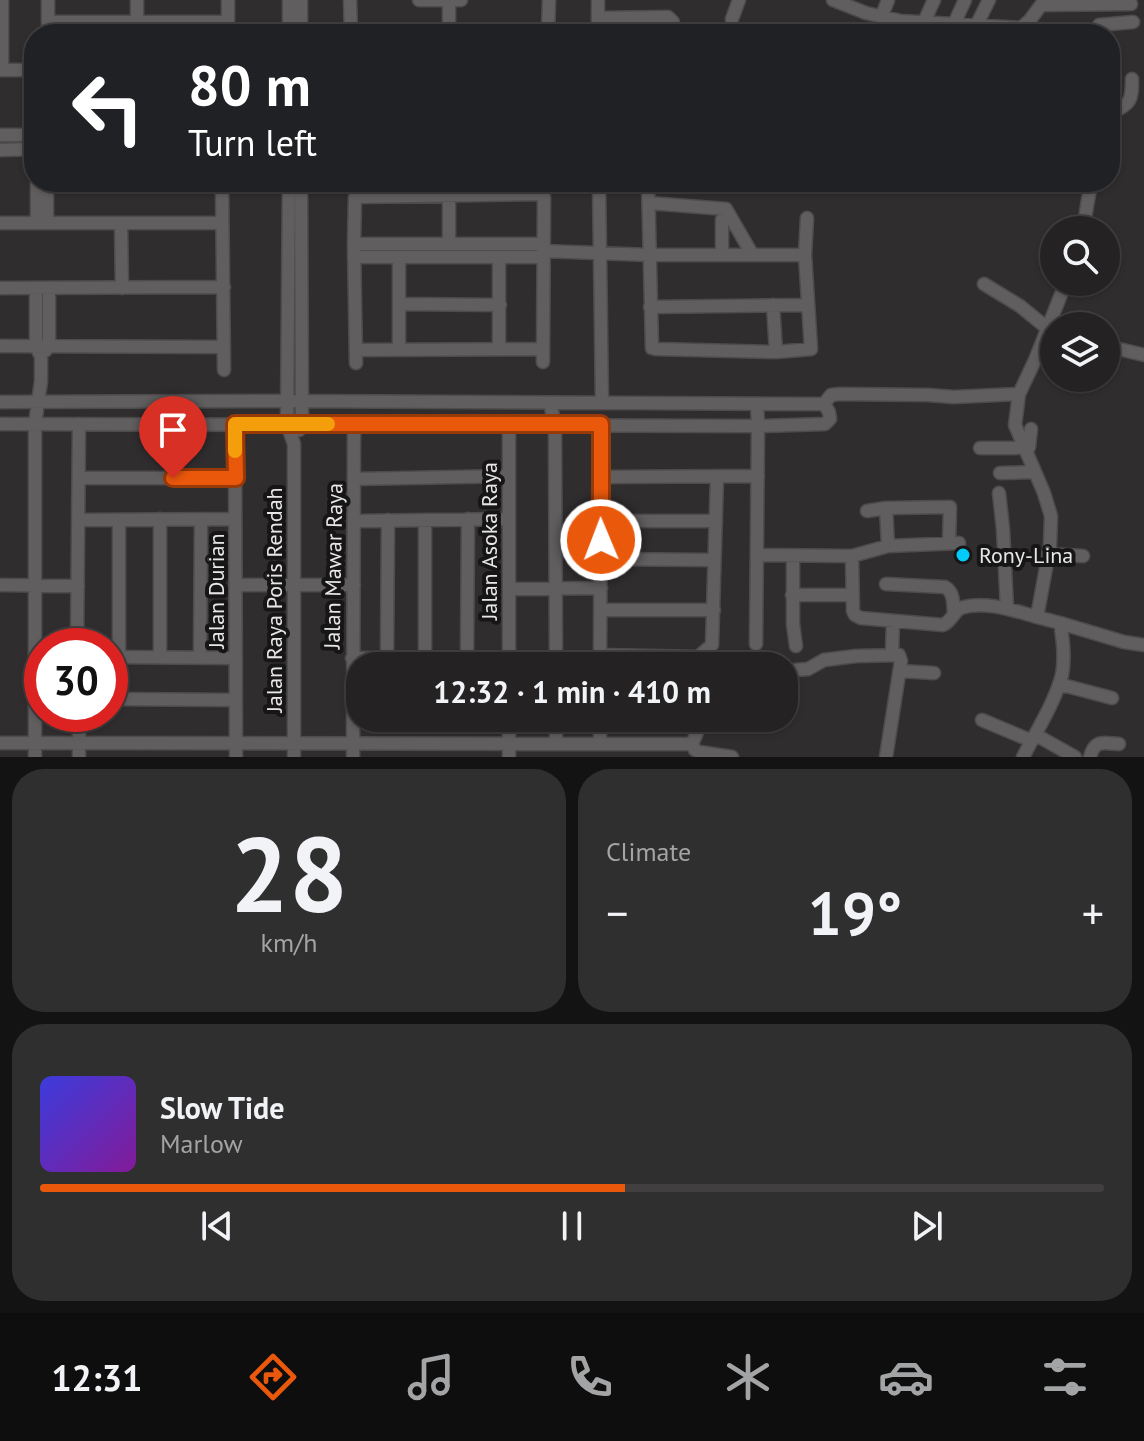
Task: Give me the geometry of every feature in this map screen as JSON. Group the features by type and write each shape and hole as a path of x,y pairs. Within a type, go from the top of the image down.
{"street":[{"path":"2,0 1,70 24,70"},
{"path":"48,0 48,24"},
{"path":"137,0 137,24"},
{"path":"228,0 228,24"},
{"path":"289,0 289,24"},
{"path":"301,0 301,24"},
{"path":"350,0 351,24"},
{"path":"419,0 461,0"},
{"path":"449,0 449,24"},
{"path":"548,24 549,0"},
{"path":"732,19 739,0"},
{"path":"835,0 894,24"},
{"path":"881,18 888,0"},
{"path":"924,22 934,0"},
{"path":"914,24 954,24 965,0"},
{"path":"977,24 989,0"},
{"path":"598,2 598,24"},
{"path":"1098,2 1099,24"},
{"path":"1029,24 1041,5 1131,4"},
{"path":"598,18 668,17 673,24"},
{"path":"1120,25 1133,22"},
{"path":"1120,108 1128,104 1132,97 1132,79"},
{"path":"0,135 24,135"},
{"path":"0,150 24,149"},
{"path":"38,192 42,223"},
{"path":"42,223 46,192"},
{"path":"222,192 224,370"},
{"path":"287,424 289,192"},
{"path":"301,192 302,424"},
{"path":"402,192 356,196 356,357 399,350 499,349 543,356 545,202 542,195 502,192"},
{"path":"449,192 449,243"},
{"path":"599,192 602,403"},
{"path":"648,192 653,349 776,352 812,348 805,255 807,218"},
{"path":"1085,216 1089,192"},
{"path":"649,203 726,209"},
{"path":"726,209 752,254"},
{"path":"722,254 722,220 726,209"},
{"path":"0,223 222,223"},
{"path":"121,223 122,288"},
{"path":"354,250 449,243 650,255 805,255"},
{"path":"354,250 399,257 499,257 543,251"},
{"path":"399,257 399,350"},
{"path":"499,257 499,349"},
{"path":"984,284 1040,322"},
{"path":"0,288 224,287"},
{"path":"35,750 35,424 42,350 42,288"},
{"path":"400,304 500,305"},
{"path":"773,305 776,352"},
{"path":"650,307 808,305"},
{"path":"0,346 42,350 224,347"},
{"path":"1120,349 1144,355"},
{"path":"1037,617 1048,554 1051,513 1015,425 1019,394 1040,350"},
{"path":"824,404 831,395 840,394 954,397 1019,394"},
{"path":"0,402 824,404"},
{"path":"550,403 555,425 556,652"},
{"path":"756,644 757,404"},
{"path":"0,424 758,426 825,424 830,419 824,404"},
{"path":"77,628 79,424"},
{"name":"Jalan Durian","path":"235,424 236,757"},
{"name":"Jalan Raya Poris Rendah","path":"287,424 294,444 295,585 291,742 294,757"},
{"name":"Jalan Raya Poris Rendah","path":"294,444 302,424"},
{"name":"Jalan Mawar Raya","path":"352,652 354,424"},
{"path":"600,652 601,424"},
{"name":"Jalan Asoka Raya","path":"509,425 509,652"},
{"path":"980,448 1029,447 1031,429"},
{"path":"1000,473 1034,472"},
{"path":"354,479 509,476"},
{"path":"600,477 758,476"},
{"path":"706,652 713,642 717,477"},
{"path":"79,478 236,478"},
{"path":"999,493 1007,608"},
{"path":"757,555 852,556 888,546 954,543 950,507 867,511"},
{"path":"886,508 888,546"},
{"path":"160,519 160,657"},
{"path":"200,658 201,519"},
{"path":"78,520 235,519"},
{"path":"467,652 468,519"},
{"path":"354,521 509,519"},
{"path":"115,628 119,520"},
{"path":"387,652 388,520"},
{"path":"425,520 425,652"},
{"path":"601,521 716,521"},
{"path":"1034,531 1050,532"},
{"path":"1048,554 1083,556"},
{"path":"793,556 796,646"},
{"path":"852,556 855,615 943,625 951,621 954,613 952,595 945,587 886,584"},
{"path":"601,559 714,560"},
{"path":"0,585 78,586"},
{"path":"236,585 354,585"},
{"path":"509,589 601,588"},
{"path":"792,595 852,595"},
{"path":"954,613 966,607 1007,608 1144,645"},
{"path":"601,610 714,610"},
{"path":"893,621 894,654"},
{"path":"1030,746 1059,684 1063,664 1060,623"},
{"path":"798,670 808,669 824,660 894,654 901,658 888,756"},
{"path":"128,657 236,658"},
{"path":"900,671 934,673"},
{"path":"1059,684 1112,698"},
{"path":"128,699 235,700"},
{"path":"982,720 1030,746 1075,757"},
{"name":"Jalan Mawar Raya","path":"353,757 354,732"},
{"path":"556,732 556,743"},
{"path":"600,732 600,744"},
{"path":"697,732 692,744 695,750 732,757"},
{"path":"0,743 35,750 236,742 353,743 509,750 556,743 667,750 692,744"},
{"path":"1090,757 1097,744 1119,744"},
{"path":"1030,746 1040,757"}],"slow traffic":[{"path":"235,451 235,424 328,424"}],"place":[{"name":"Rony-Lina","path":"963,555"}],"route":[{"path":"173,478 236,478 235,424 601,424 601,540"}]}
